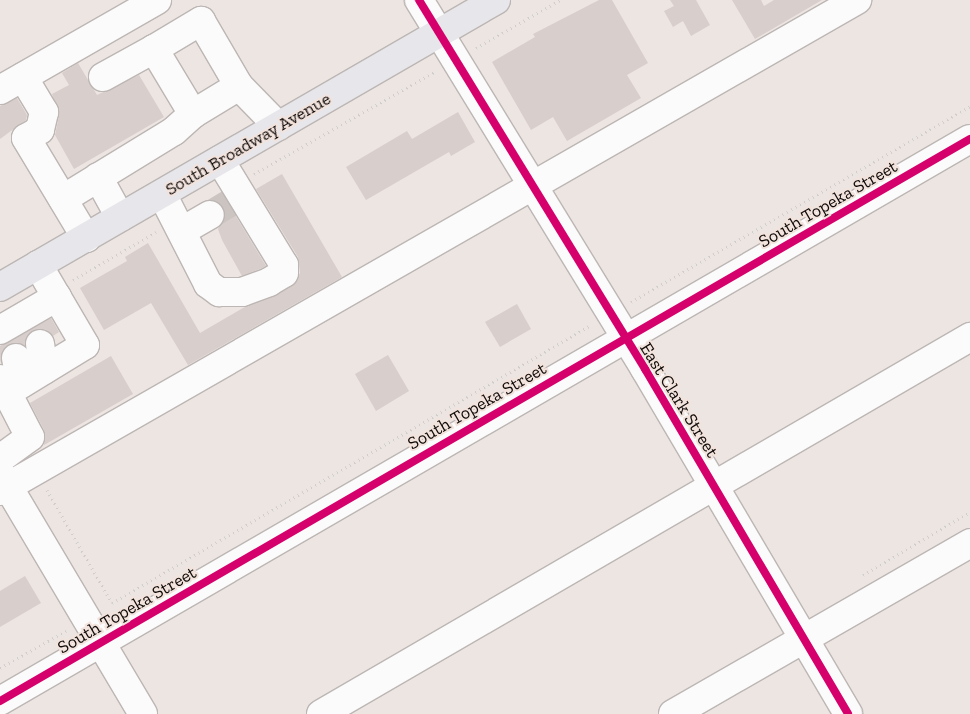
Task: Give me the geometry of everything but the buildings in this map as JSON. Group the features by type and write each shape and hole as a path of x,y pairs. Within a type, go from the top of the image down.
{"main road":[{"name":"South Broadway Avenue","path":"0,288 496,0"}],"street":[{"path":"86,238 26,138 40,130 44,112 11,84 157,0"},
{"name":"East Clark Street","path":"419,0 608,314 715,487 848,714"},
{"path":"143,714 3,483 36,471 857,0"},
{"path":"103,78 201,21 239,86 278,126"},
{"path":"154,49 193,114"},
{"path":"62,199 174,131 193,114 239,86"},
{"name":"South Topeka Street","path":"0,701 970,139"},
{"path":"162,194 208,284 219,292 242,292 269,282 284,273 284,265 237,194 220,160"},
{"path":"98,177 120,218"},
{"path":"179,226 210,215"},
{"path":"0,459 30,437 9,385 30,328 38,265"},
{"path":"321,714 715,487 970,337"},
{"path":"673,714 970,543"}],"path":[{"path":"237,194 455,60 560,0"},
{"path":"36,471 112,603 970,106"},
{"path":"30,328 179,226"}],"tunnel":[{"path":"210,215 233,201"}],"cycle path":[{"path":"419,0 645,369 848,714"},
{"path":"0,701 970,139"}]}
